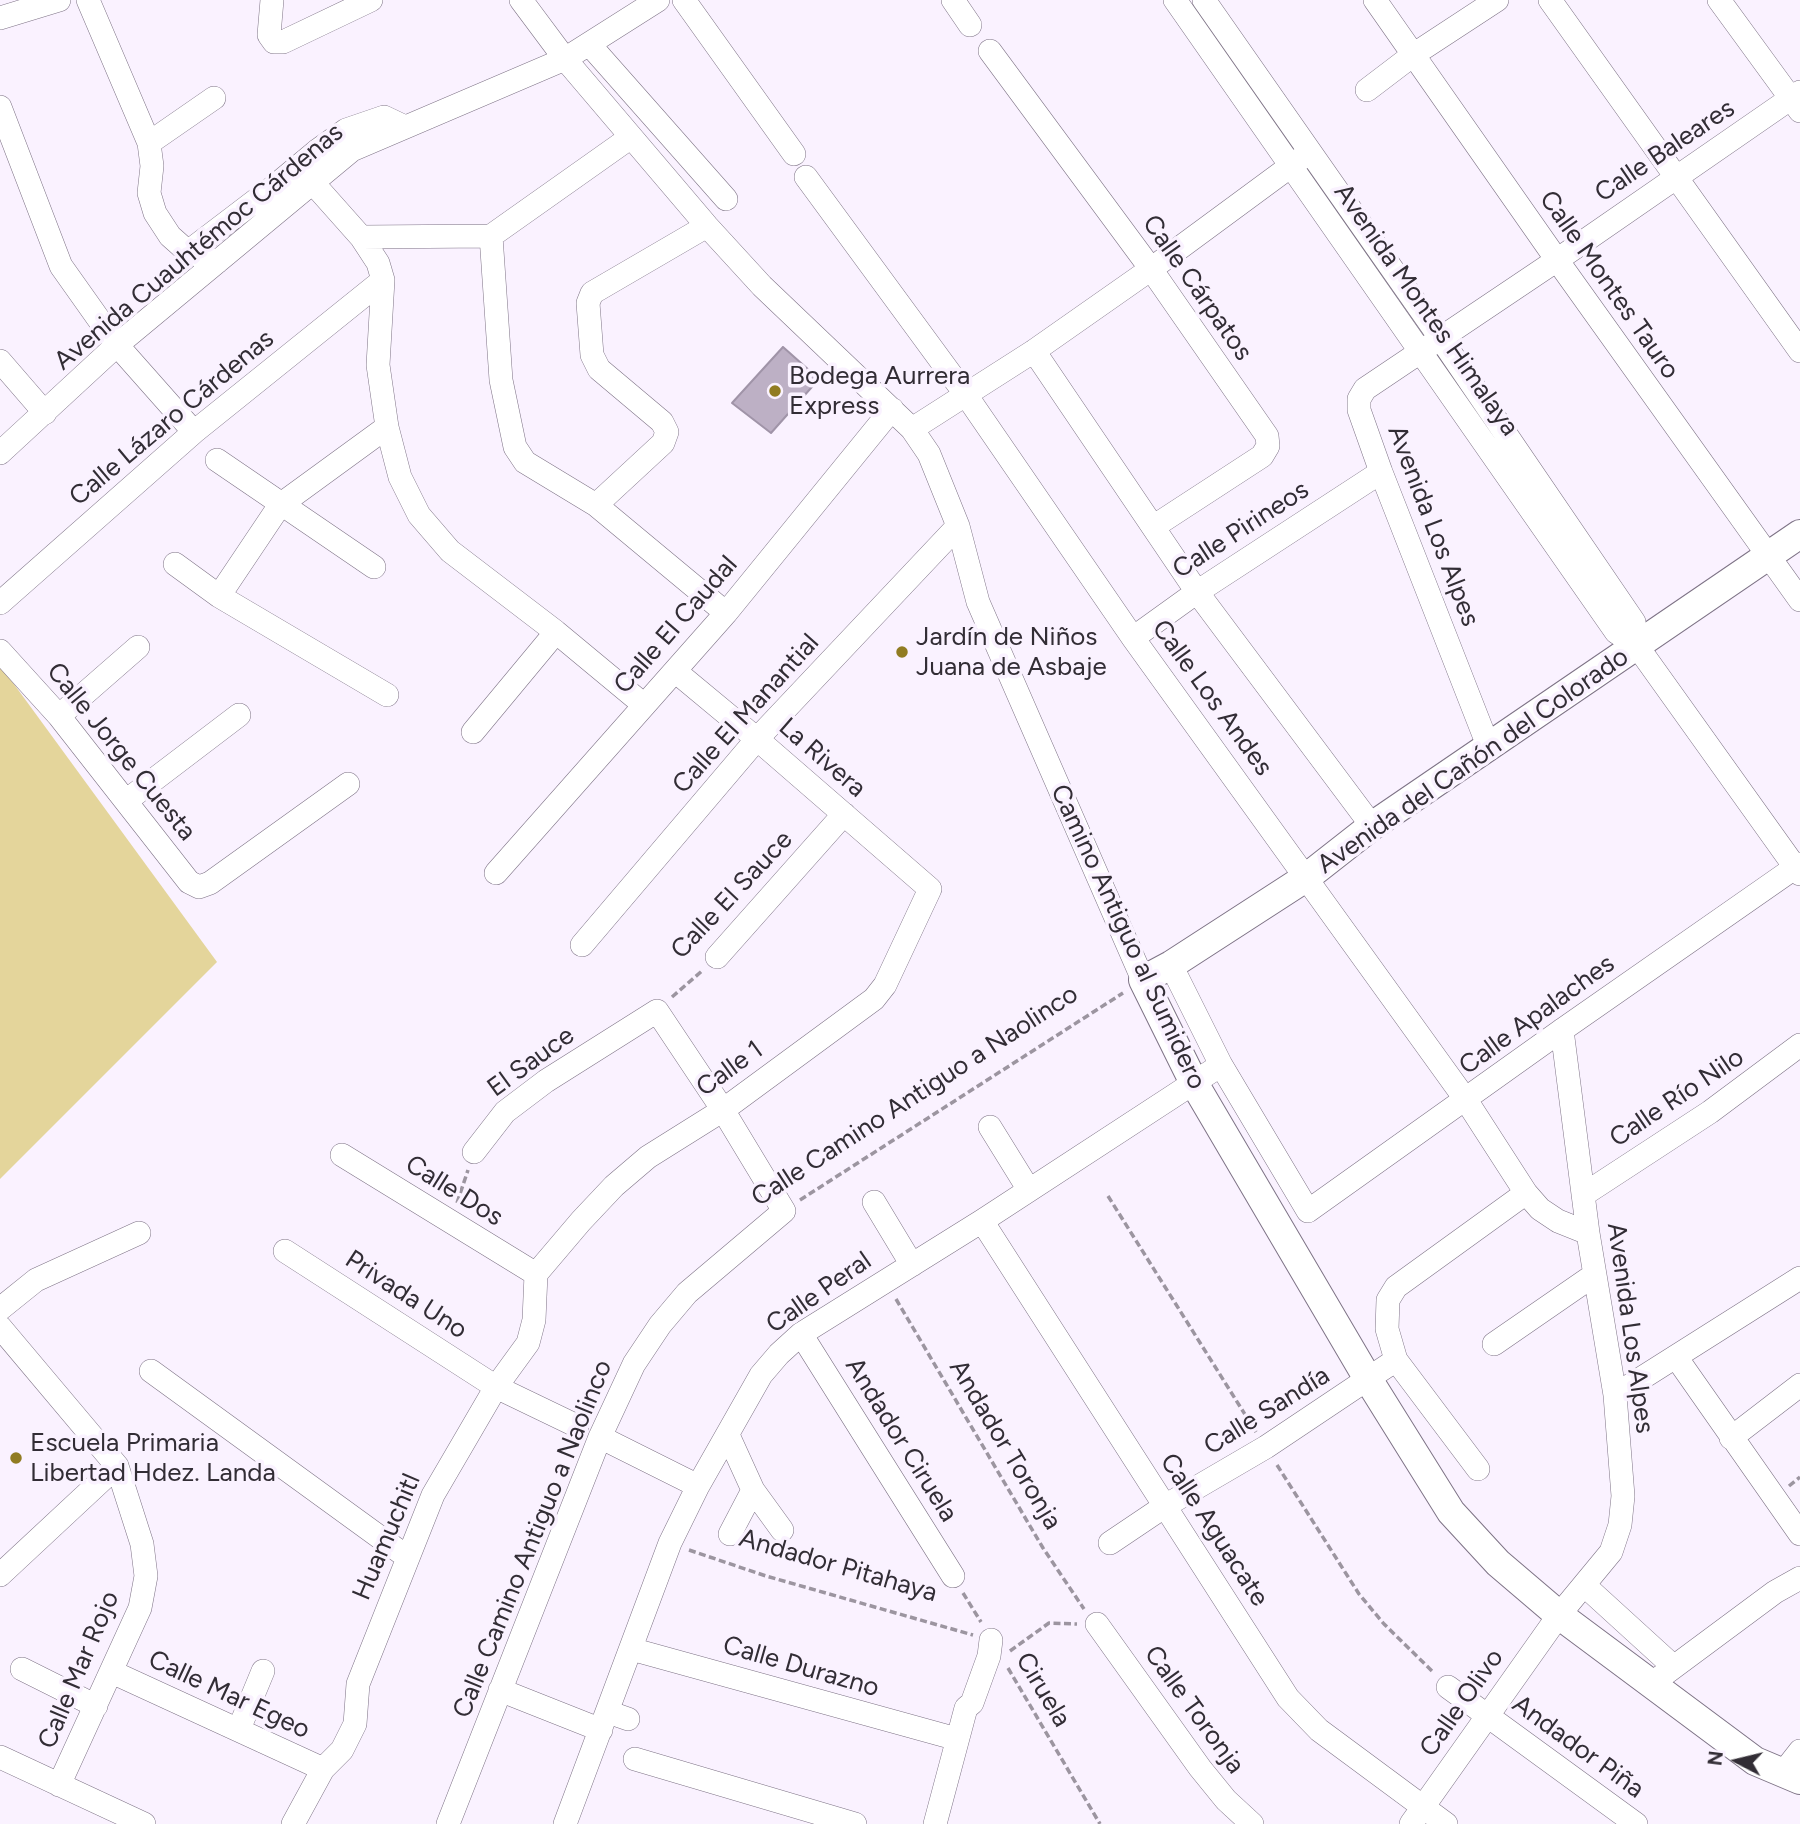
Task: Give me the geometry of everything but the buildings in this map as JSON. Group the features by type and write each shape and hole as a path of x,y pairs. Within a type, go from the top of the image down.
{"main road":[{"name":"Avenida del Cañón del Colorado","path":"1143,980 1171,965 1307,877 1372,825 1489,748 1800,534"},
{"name":"Camino Antiguo al Sumidero","path":"1143,980 1194,1083 1368,1379 1451,1512 1498,1563 1559,1615 1755,1761 1791,1777"}],"street":[{"path":"0,18 59,0"},
{"path":"88,0 149,143 152,166 149,193 155,213 170,236 188,252 216,262"},
{"path":"271,0 269,35 274,42 283,42 370,0"},
{"name":"Camino Antiguo al Sumidero","path":"521,0 565,59 707,226 762,286 912,429 929,454 958,526 978,602 1143,980"},
{"name":"Avenida Cuauhtémoc Cárdenas","path":"0,453 117,345 352,150 565,59 658,0"},
{"path":"684,0 794,154"},
{"path":"953,0 971,25"},
{"name":"Avenida Montes Himalaya","path":"1175,0 1290,166 1432,345 1634,622 1637,646 1799,868"},
{"name":"Avenida Montes Himalaya","path":"1204,0 1310,151 1432,345"},
{"name":"Calle Montes Tauro","path":"1375,0 1800,600"},
{"path":"1367,90 1413,55 1497,0"},
{"path":"1550,0 1800,351"},
{"path":"1719,0 1797,101"},
{"path":"589,44 726,199"},
{"name":"Calle Cárpatos","path":"990,51 1151,269 1267,436 1268,446 1262,456 1153,527"},
{"path":"149,143 214,99"},
{"name":"Calle Baleares","path":"1432,345 1677,175 1797,101"},
{"path":"0,107 61,266 117,345 194,432"},
{"path":"188,252 346,130 384,117 405,127"},
{"path":"361,237 491,236 631,137"},
{"path":"912,429 1034,351 1151,269 1310,151"},
{"name":"Calle Los Andes","path":"806,177 966,396 1133,638 1466,1100 1526,1193 1540,1209 1558,1221 1588,1233"},
{"path":"313,183 361,237 378,263 383,280 378,365 387,427 400,477 419,515 450,551 556,632 644,705"},
{"path":"596,505 663,443 667,432 662,422 599,369 592,355 587,303 592,293 707,226"},
{"path":"491,236 500,380 515,447 525,463 596,505 726,612"},
{"name":"Calle Lázaro Cárdenas","path":"0,603 194,432 383,280"},
{"name":"Avenida Los Alpes","path":"1432,345 1365,389 1359,399 1359,411 1489,748"},
{"name":"Calle Los Andes","path":"1034,351 1197,592 1372,825"},
{"path":"0,361 45,413"},
{"name":"Calle El Caudal","path":"496,873 726,612 891,409"},
{"path":"219,596 280,505 387,427"},
{"path":"217,460 374,567"},
{"name":"Calle Pirineos","path":"1133,638 1197,592 1381,472"},
{"name":"Calle El Manantial","path":"582,946 757,739 958,526"},
{"path":"175,564 219,596 387,695"},
{"path":"473,732 556,632"},
{"path":"59,716 138,648"},
{"name":"Calle Jorge Cuesta","path":"0,651 59,716 189,882 199,887 210,883 348,784"},
{"name":"La Rivera","path":"675,671 930,889"},
{"path":"126,801 239,715"},
{"name":"Calle El Sauce","path":"717,957 844,814"},
{"name":"Calle Apalaches","path":"1221,1065 1308,1211 1562,1030 1799,868"},
{"name":"Calle 1","path":"536,1274 614,1186 648,1157 723,1110 874,999 884,985 930,889"},
{"path":"1171,965 1221,1065"},
{"path":"657,1011 723,1110 784,1211"},
{"name":"El Sauce","path":"474,1152 505,1112 546,1080 657,1011"},
{"name":"Avenida Los Alpes","path":"1559,1615 1611,1552 1620,1525 1623,1496 1615,1395 1594,1275 1562,1030"},
{"name":"Calle Río Nilo","path":"1583,1195 1710,1112 1800,1045"},
{"name":"Calle Peral","path":"565,1824 612,1720 631,1649 670,1543 698,1486 761,1376 779,1354 802,1334 982,1221 1221,1065"},
{"path":"990,1127 1029,1190"},
{"name":"Calle Dos","path":"342,1155 536,1274"},
{"path":"1478,1469 1396,1360 1387,1329 1388,1300 1396,1287 1526,1193"},
{"path":"874,1202 912,1265"},
{"name":"Calle Camino Antiguo a Naolinco","path":"448,1824 600,1437 635,1364 660,1325 687,1293 784,1211"},
{"name":"Calle Aguacate","path":"982,1221 1288,1698 1319,1730 1417,1816 1446,1824"},
{"path":"0,1309 36,1280 139,1233"},
{"name":"Privada Uno","path":"285,1251 496,1387 578,1426"},
{"name":"Huamuchitl","path":"293,1824 323,1769 342,1750 355,1724 358,1685 433,1495 496,1387 528,1343 534,1320 536,1274"},
{"path":"1494,1344 1594,1275"},
{"path":"1615,1395 1800,1278"},
{"path":"0,1327 117,1466 0,1575"},
{"name":"Andador Ciruela","path":"802,1334 953,1576"},
{"path":"1676,1357 1800,1534"},
{"name":"Calle Sandía","path":"1110,1543 1165,1506 1266,1447 1396,1360"},
{"path":"151,1371 407,1557"},
{"path":"1731,1438 1800,1385"},
{"name":"Andador Pitahaya","path":"728,1434 753,1490 782,1530"},
{"path":"600,1437 698,1486"},
{"name":"Calle Mar Rojo","path":"59,1784 140,1608 146,1576 142,1544 117,1466"},
{"path":"730,1534 753,1490"},
{"path":"1651,1684 1775,1592 1800,1578"},
{"path":"1584,1585 1674,1667"},
{"name":"Calle Olivo","path":"1417,1816 1559,1615"},
{"name":"Calle Toronja","path":"1097,1624 1200,1768 1226,1800 1252,1824"},
{"name":"Calle Durazno","path":"631,1649 957,1739"},
{"path":"935,1824 966,1708 972,1703 989,1656 996,1649"},
{"path":"22,1669 96,1706"},
{"path":"239,1729 263,1671"},
{"name":"Calle Mar Egeo","path":"112,1672 323,1769"},
{"name":"Andador Piña","path":"1448,1686 1636,1824"},
{"path":"500,1690 612,1720"},
{"path":"1791,1777 1800,1751"},
{"path":"0,1758 144,1824"},
{"path":"635,1759 855,1824"}],"path":[{"name":"Calle El Sauce","path":"657,1011 717,957"},
{"name":"Calle Camino Antiguo a Naolinco","path":"784,1211 1143,980"},
{"path":"450,1222 474,1152"},
{"name":"Andador Toronja","path":"885,1281 1043,1548 1076,1600 1097,1624"},
{"name":"Andador Pitahaya","path":"670,1543 996,1649"},
{"name":"Ciruela","path":"953,1576 1100,1824"},
{"path":"996,1649 1049,1623 1097,1624"}],"shaded area":[{"path":"0,665 217,962 0,1179"}],"place":[{"name":"Bodega Aurrera Express","path":"775,391"},
{"name":"Jardín de Niños Juana de Asbaje","path":"902,652"},
{"name":"Escuela Primaria Libertad Hdez. Landa","path":"16,1458"}]}
